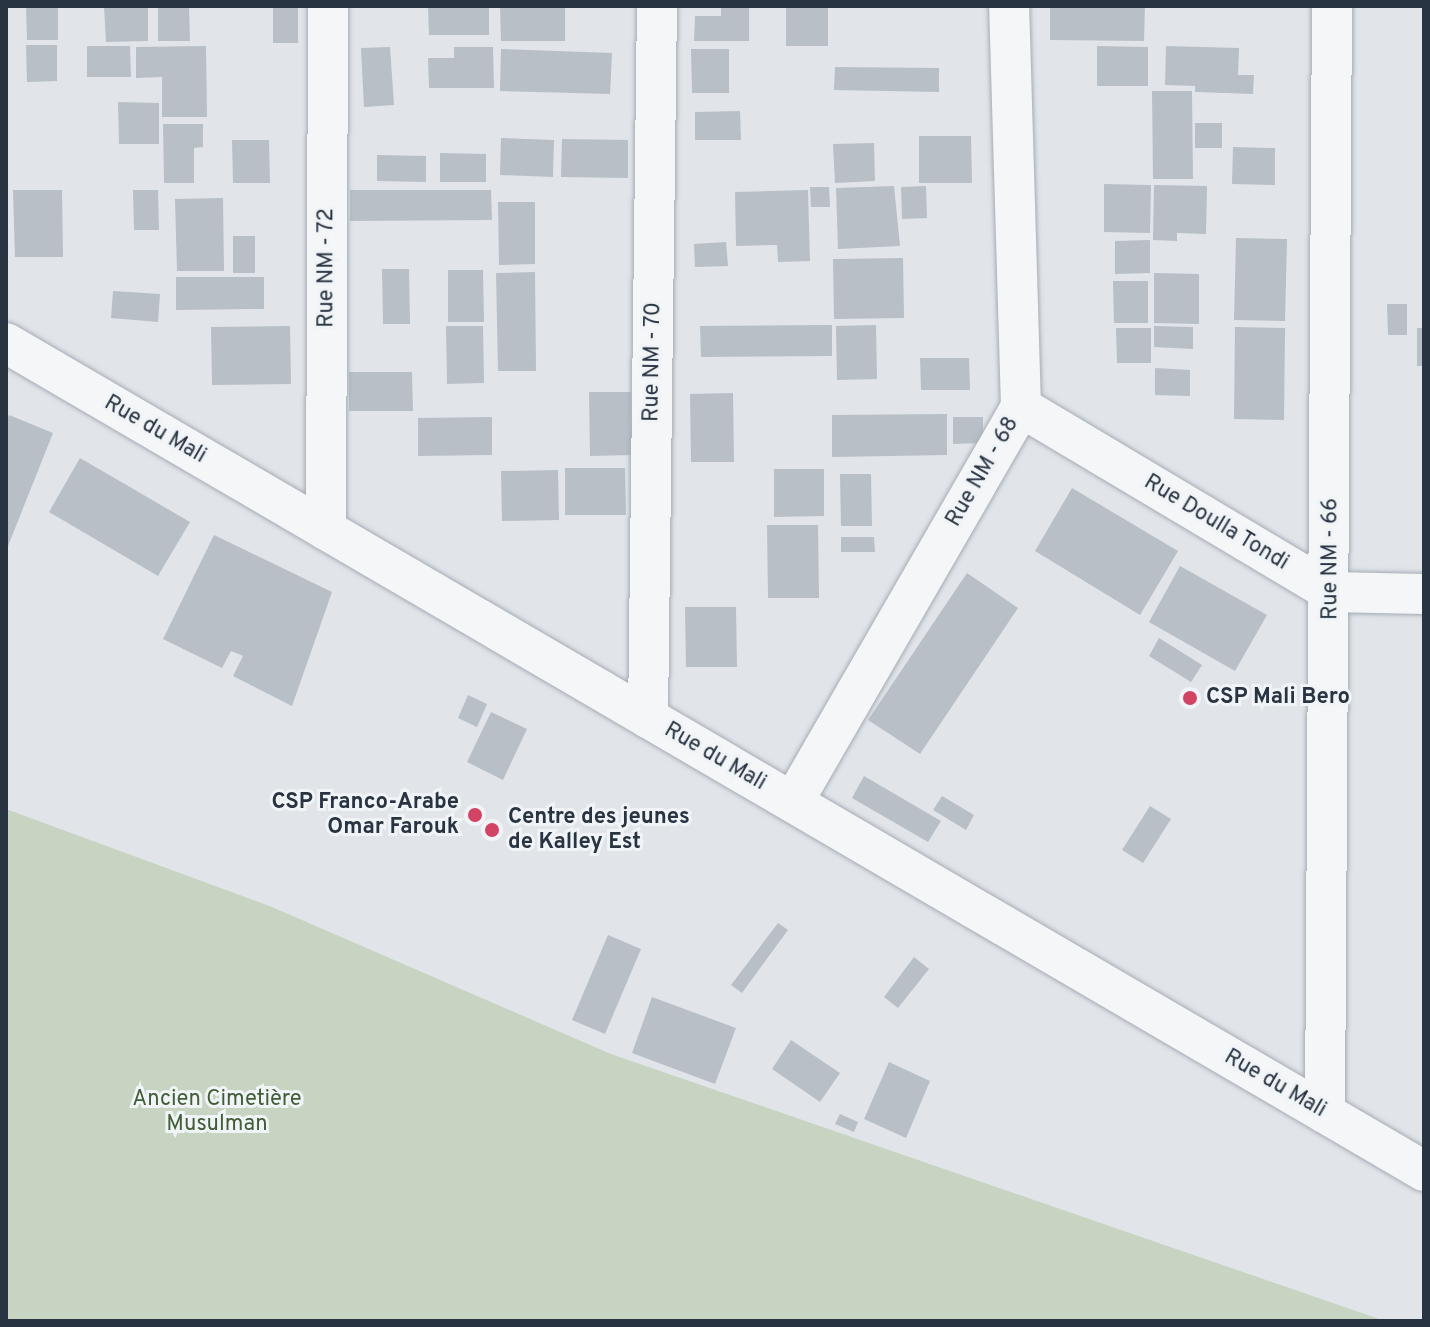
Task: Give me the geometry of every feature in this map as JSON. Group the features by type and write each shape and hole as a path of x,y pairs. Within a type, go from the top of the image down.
{"street":[{"name":"Rue NM - 72","path":"326,530 328,6"},
{"name":"Rue NM - 70","path":"648,718 657,6"},
{"name":"Rue NM - 68","path":"793,802 1021,407 1009,6"},
{"name":"Rue NM - 66","path":"1325,1113 1331,592 1332,6"},
{"name":"Rue du Mali","path":"6,343 1424,1171"},
{"name":"Rue Doulla Tondi","path":"1021,407 1331,592 1424,594"}],"green space":[{"name":"Ancien Cimetière Musulman","path":"6,809 272,907 611,1054 1385,1321 6,1321"}],"building":[{"path":"26,6 58,6 58,40 27,40"},
{"path":"104,6 148,6 148,41 106,42"},
{"path":"158,6 189,6 190,41 158,41"},
{"path":"428,6 489,6 489,35 429,35"},
{"path":"500,6 565,6 565,41 501,41"},
{"path":"721,6 749,6 749,41 694,41 695,16 721,16"},
{"path":"786,6 828,6 828,46 786,46"},
{"path":"1050,6 1145,6 1144,41 1050,40"},
{"path":"273,8 298,8 298,43 273,43"},
{"path":"26,45 57,45 57,81 27,82"},
{"path":"87,46 130,46 131,77 87,77"},
{"path":"206,46 207,117 162,117 162,77 136,78 136,47"},
{"path":"1097,46 1148,47 1148,86 1097,86"},
{"path":"1166,46 1239,48 1238,75 1254,75 1253,94 1195,92 1195,86 1165,85"},
{"path":"390,47 394,105 364,107 361,48"},
{"path":"454,47 493,47 494,88 429,88 428,58 454,58"},
{"path":"501,49 612,53 610,94 500,91"},
{"path":"691,49 729,49 729,93 692,93"},
{"path":"835,67 939,68 939,92 834,90"},
{"path":"1152,91 1192,91 1193,179 1153,179"},
{"path":"118,102 159,103 159,144 119,144"},
{"path":"740,111 741,140 695,140 695,112"},
{"path":"1195,123 1222,123 1222,148 1195,148"},
{"path":"163,124 203,124 203,147 194,148 194,183 164,183"},
{"path":"919,136 971,136 972,183 919,183"},
{"path":"501,138 554,140 553,177 500,175"},
{"path":"562,139 628,140 628,178 561,177"},
{"path":"232,140 269,140 270,183 233,183"},
{"path":"874,143 875,181 835,183 833,144"},
{"path":"1233,147 1275,148 1275,185 1232,184"},
{"path":"440,153 486,154 486,182 440,182"},
{"path":"377,155 426,156 426,182 377,181"},
{"path":"1104,184 1151,185 1150,233 1104,232"},
{"path":"1154,185 1207,186 1206,234 1177,233 1177,241 1153,240"},
{"path":"894,186 900,246 838,249 836,188"},
{"path":"926,186 927,218 902,219 901,187"},
{"path":"810,187 829,187 830,207 811,207"},
{"path":"13,190 62,190 63,257 15,257"},
{"path":"133,190 158,190 159,230 134,230"},
{"path":"350,190 491,190 492,220 350,221"},
{"path":"808,190 810,261 778,262 777,245 736,246 735,192"},
{"path":"223,198 224,271 177,271 175,199"},
{"path":"498,202 535,202 535,264 499,265"},
{"path":"233,236 255,236 255,273 233,273"},
{"path":"1236,238 1287,239 1285,321 1234,320"},
{"path":"1150,240 1150,273 1115,274 1115,241"},
{"path":"726,242 728,266 695,267 694,244"},
{"path":"903,258 904,318 834,319 833,259"},
{"path":"382,269 409,269 410,324 383,324"},
{"path":"448,270 483,270 484,322 448,322"},
{"path":"535,272 536,371 498,371 496,273"},
{"path":"1154,273 1199,274 1199,324 1154,323"},
{"path":"176,277 264,277 264,309 176,310"},
{"path":"1113,281 1148,281 1148,323 1114,323"},
{"path":"113,291 160,294 158,322 111,318"},
{"path":"1387,304 1407,304 1407,335 1388,335"},
{"path":"832,325 832,356 701,357 700,326"},
{"path":"876,325 877,379 837,380 836,326"},
{"path":"290,326 291,384 212,385 211,327"},
{"path":"446,326 483,326 484,383 447,384"},
{"path":"1154,326 1193,327 1193,349 1154,347"},
{"path":"1235,327 1285,328 1284,420 1234,419"},
{"path":"1116,328 1151,328 1151,363 1117,363"},
{"path":"1417,328 1424,328 1424,366 1417,366"},
{"path":"920,358 969,358 970,390 921,390"},
{"path":"1155,368 1190,370 1190,396 1155,395"},
{"path":"349,372 412,372 413,411 349,411"},
{"path":"589,392 631,392 632,455 590,456"},
{"path":"733,393 734,462 691,462 690,394"},
{"path":"947,414 947,455 832,457 832,415"},
{"path":"9,415 53,433 6,551 6,423"},
{"path":"492,417 492,455 418,456 418,418"},
{"path":"953,417 983,417 983,443 953,444"},
{"path":"80,458 190,522 158,576 49,512"},
{"path":"565,468 625,468 626,515 565,515"},
{"path":"774,469 824,469 824,516 774,517"},
{"path":"558,470 559,520 502,521 501,471"},
{"path":"840,474 871,474 872,526 841,526"},
{"path":"1072,488 1178,551 1140,615 1035,551"},
{"path":"767,525 818,525 819,598 768,598"},
{"path":"214,535 332,592 292,706 233,676 243,656 231,651 222,668 163,639"},
{"path":"841,537 874,537 875,552 841,552"},
{"path":"1180,566 1267,615 1235,671 1149,622"},
{"path":"967,573 1018,608 920,754 868,720"},
{"path":"685,607 736,607 737,667 686,667"},
{"path":"1159,638 1202,665 1191,682 1149,656"},
{"path":"468,695 487,704 477,727 458,718"},
{"path":"491,712 527,729 503,780 467,762"},
{"path":"864,776 941,821 928,842 852,798"},
{"path":"942,796 974,815 966,830 933,810"},
{"path":"1150,806 1171,819 1143,863 1122,850"},
{"path":"778,923 788,930 742,993 731,985"},
{"path":"608,935 641,949 605,1034 572,1020"},
{"path":"914,957 929,969 898,1008 884,997"},
{"path":"652,997 736,1028 715,1084 632,1053"},
{"path":"791,1040 840,1073 820,1102 772,1069"},
{"path":"889,1062 930,1081 906,1138 864,1119"},
{"path":"840,1114 858,1122 854,1132 835,1124"}],"place":[{"name":"CSP Mali Bero","path":"1190,698"},
{"name":"CSP Franco-Arabe Omar Farouk","path":"475,815"},
{"name":"Centre des jeunes de Kalley Est","path":"492,830"}]}
